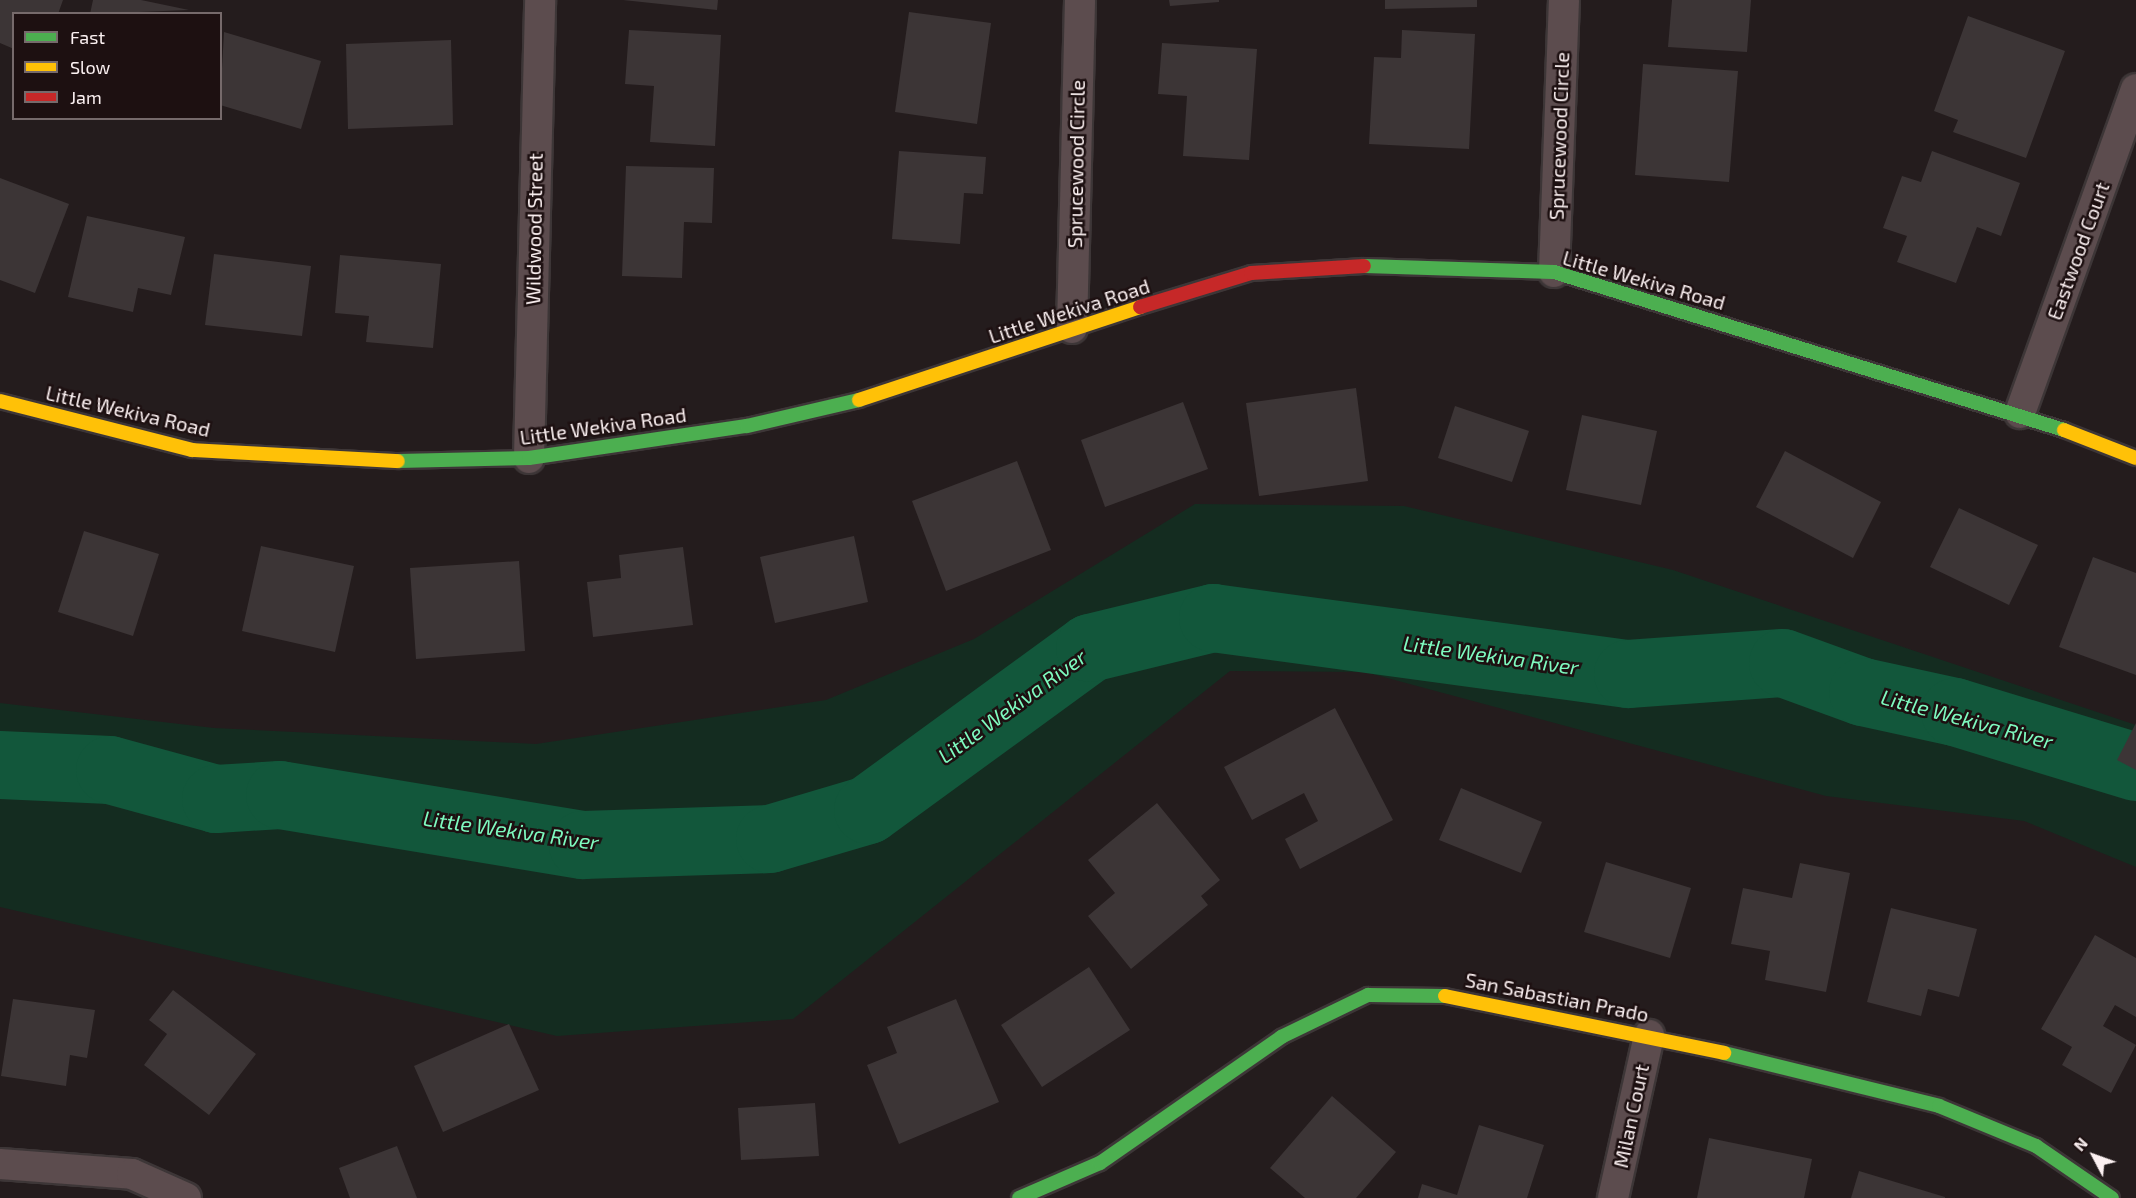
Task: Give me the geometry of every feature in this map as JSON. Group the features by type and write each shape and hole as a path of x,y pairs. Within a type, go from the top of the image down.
{"street":[{"name":"Wildwood Street","path":"529,458 540,0"},
{"name":"Sprucewood Circle","path":"1072,328 1080,0"},
{"name":"Sprucewood Circle","path":"1554,272 1564,0"},
{"name":"Eastwood Court","path":"2020,413 2136,89"},
{"name":"Little Wekiva Road","path":"0,401 192,450 381,462 529,458 747,426 888,394 1072,328 1251,273 1360,266 1554,272 2020,413 2136,458"},
{"name":"San Sabastian Prado","path":"1019,1198 1100,1163 1281,1037 1368,995 1450,996 1649,1035 1939,1106 2036,1146 2112,1198"},
{"name":"Milan Court","path":"1613,1198 1649,1035"},
{"path":"0,1164 132,1174 186,1198"}],"green space":[{"path":"1195,504 1404,506 1673,570 2136,725 2136,867 2024,821 1826,796 1365,672 1230,671 793,1019 557,1036 0,907 0,703 214,728 536,744 826,700 974,639"}],"building":[{"path":"0,0 63,0 59,12 12,12 12,48 0,43"},
{"path":"93,0 141,0 189,10 140,12 90,12"},
{"path":"623,0 718,0 717,10"},
{"path":"1169,0 1219,0 1219,2 1170,6"},
{"path":"1385,0 1477,0 1477,7 1385,9"},
{"path":"1672,0 1751,0 1747,52 1668,47"},
{"path":"909,12 991,23 977,124 895,112"},
{"path":"1968,16 2065,51 2026,158 1953,132 1958,120 1934,111"},
{"path":"629,30 721,35 715,146 650,142 654,86 625,84"},
{"path":"1402,30 1475,34 1469,149 1369,144 1374,57 1401,58"},
{"path":"224,32 321,61 301,129 222,106"},
{"path":"451,40 453,125 348,129 346,44"},
{"path":"1162,43 1257,49 1249,160 1183,156 1187,96 1158,94"},
{"path":"1643,64 1738,71 1729,182 1635,175"},
{"path":"899,151 986,157 983,194 964,193 960,244 892,239"},
{"path":"1932,151 2020,183 2001,236 1977,227 1956,283 1897,262 1907,236 1883,228 1902,176 1921,182"},
{"path":"626,166 714,168 712,223 684,222 682,278 622,276"},
{"path":"0,178 69,204 35,293 0,280"},
{"path":"87,216 185,237 171,295 138,288 133,312 68,297"},
{"path":"214,254 311,266 302,336 205,325"},
{"path":"340,255 441,264 433,348 366,342 369,316 335,313"},
{"path":"1356,388 1368,481 1259,496 1246,403"},
{"path":"1183,402 1208,469 1105,507 1081,440"},
{"path":"1455,406 1529,431 1512,482 1438,458"},
{"path":"1582,415 1657,431 1641,505 1566,490"},
{"path":"1785,451 1881,502 1853,558 1756,507"},
{"path":"1017,461 1051,550 946,591 912,501"},
{"path":"1959,508 2038,545 2009,605 1930,567"},
{"path":"84,531 159,554 133,636 58,612"},
{"path":"854,536 868,602 775,623 760,557"},
{"path":"261,546 354,566 335,652 242,631"},
{"path":"683,547 693,625 593,637 587,582 621,578 619,555"},
{"path":"2093,557 2136,573 2136,675 2059,647"},
{"path":"519,561 525,651 416,659 410,568"},
{"path":"1335,708 1393,820 1300,869 1285,839 1318,821 1304,793 1252,820 1224,767"},
{"path":"2136,723 2136,770 2117,760"},
{"path":"1461,788 1542,822 1521,873 1439,840"},
{"path":"1157,803 1220,880 1201,896 1208,905 1131,969 1088,916 1115,893 1088,860"},
{"path":"1606,862 1691,888 1670,958 1584,932"},
{"path":"1800,863 1850,873 1826,992 1765,980 1770,951 1731,944 1743,888 1792,898"},
{"path":"1891,908 1977,929 1959,997 1928,989 1921,1016 1867,1002"},
{"path":"2095,935 2136,958 2136,1017 2115,1005 2103,1026 2136,1045 2111,1093 2062,1065 2072,1047 2041,1029"},
{"path":"1089,967 1130,1030 1042,1087 1001,1025"},
{"path":"173,990 256,1054 209,1115 144,1065 167,1034 149,1020"},
{"path":"13,999 95,1010 87,1058 70,1055 66,1086 1,1076"},
{"path":"956,999 999,1102 899,1144 867,1065 897,1053 887,1027"},
{"path":"509,1024 539,1090 443,1132 414,1066"},
{"path":"1332,1096 1396,1152 1356,1198 1305,1198 1270,1168"},
{"path":"815,1103 819,1156 741,1160 738,1108"},
{"path":"1479,1125 1544,1145 1527,1198 1418,1198 1422,1184 1457,1195"},
{"path":"1709,1138 1812,1159 1804,1198 1697,1198"},
{"path":"397,1146 417,1198 350,1198 339,1168"},
{"path":"1859,1171 1945,1197 1945,1198 1851,1198"}],"waterway":[{"name":"Little Wekiva River","path":"0,765 110,770 216,799 280,795 583,845 770,839 868,810 1090,648 1213,618 1628,674 1783,663 1863,692 1955,712 2136,767"}],"traffic: fast":[{"path":"1364,266 1554,272 2064,430"},
{"path":"398,461 529,458 747,426 859,400"},
{"path":"1019,1198 1100,1163 1281,1037 1368,995 1445,996"},
{"path":"1724,1053 1939,1106 2036,1146 2112,1198"}],"traffic: slow":[{"path":"859,400 1140,307"},
{"path":"0,401 192,450 398,461"},
{"path":"2064,430 2136,458"},
{"path":"1445,996 1724,1053"}],"traffic: jam":[{"path":"1140,307 1251,273 1364,266"}]}
